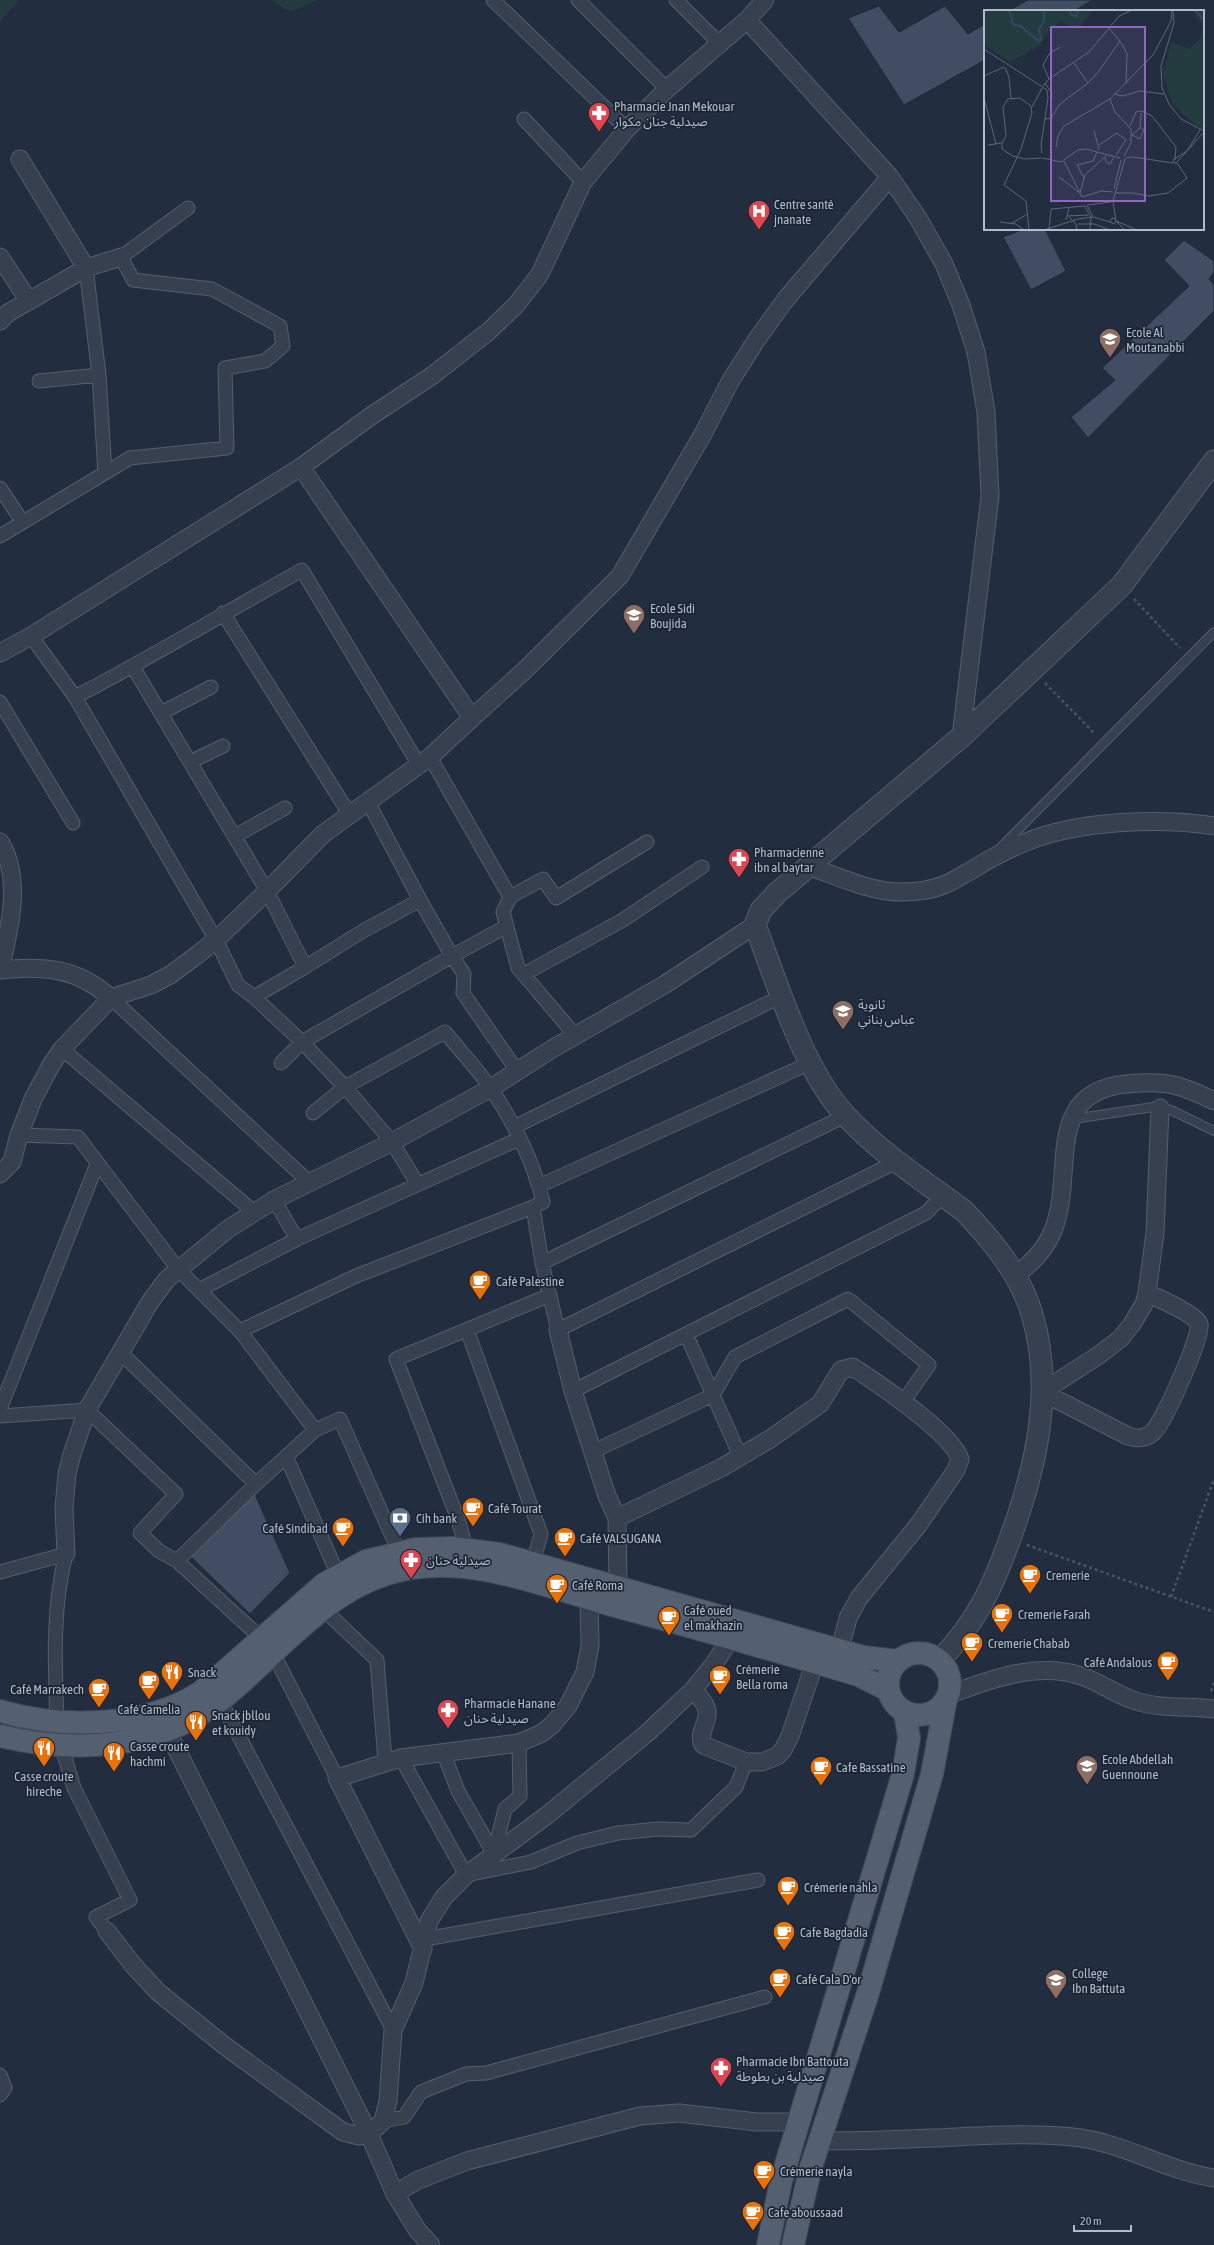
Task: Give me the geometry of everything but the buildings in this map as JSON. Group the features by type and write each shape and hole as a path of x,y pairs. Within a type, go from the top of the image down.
{"main road":[{"path":"0,1736 61,1744 96,1745 127,1742 167,1730 194,1717 220,1700 308,1596 338,1575 366,1561 416,1549 466,1549 500,1554 864,1656 898,1661"},
{"path":"0,1711 57,1720 118,1720 161,1712 187,1701 201,1692 347,1590 374,1578 418,1567 453,1567 491,1571 530,1580 858,1675 888,1690"},
{"path":"794,2245 802,2199 818,2141 868,1993 932,1774 950,1684 948,1674 939,1661 927,1654 918,1652 905,1656 898,1661 890,1672 888,1690 894,1703 905,1712 915,1715 931,1712 939,1707 947,1697"},
{"path":"768,2245 776,2198 903,1774 909,1738 905,1712"}],"street":[{"path":"492,0 627,129"},
{"path":"578,0 667,89"},
{"path":"676,0 719,43"},
{"path":"0,653 31,636 301,467 370,416 433,375 489,331 516,305 540,274 583,182 627,129 667,89 747,20 765,0"},
{"path":"747,20 890,177 918,218 944,264 961,305 976,352 986,412 990,496 961,737"},
{"path":"524,119 583,182"},
{"path":"20,159 86,268 99,375 105,473"},
{"path":"0,1174 12,1162 19,1135 41,1082 62,1049 111,998 151,986 170,975 216,940 323,834 425,761 526,669 620,576 700,441 731,380 756,339 786,299 890,177"},
{"path":"0,321 8,313 86,268 121,257 188,208"},
{"path":"0,536 22,521 130,458 227,448 225,368 266,361 283,346 280,326 212,289 133,280 121,257"},
{"path":"0,258 29,301"},
{"path":"39,381 99,375"},
{"path":"57,1720 55,1657 59,1579 66,1554 64,1508 67,1474 87,1410 150,1302 167,1279 228,1229 254,1212 274,1200 392,1142 491,1088 575,1035 664,984 755,925 761,910 777,892 961,737 1122,585 1214,461"},
{"path":"301,467 472,718"},
{"path":"0,488 22,521"},
{"path":"76,697 133,667 223,613 302,570 425,761 510,897"},
{"path":"223,613 350,815"},
{"path":"31,636 76,697 216,940 238,985 254,997 302,1042 345,1087 392,1142 417,1183"},
{"path":"133,667 267,891 305,967"},
{"path":"161,713 211,686"},
{"path":"0,702 73,823"},
{"path":"190,762 223,746"},
{"path":"368,802 420,900 464,974 462,993 518,1072"},
{"path":"235,836 285,808"},
{"path":"808,866 877,888 901,892 924,890 946,884 989,859 1026,842 1053,832 1090,825 1146,822 1214,826"},
{"path":"0,842 9,867 12,890 11,921 0,970 37,968 62,971 91,982 111,998 310,1183"},
{"path":"575,1035 518,968 503,912 510,897 543,879 556,898 647,842"},
{"path":"524,974 623,920 702,867"},
{"path":"254,997 363,931 420,900"},
{"path":"755,925 782,996 810,1063 827,1092 845,1116 898,1161 943,1195 975,1222 1004,1258 1024,1294 1032,1314 1038,1343 1042,1392 1040,1433 1026,1493 1010,1539 989,1591 974,1620 939,1661"},
{"path":"281,1063 302,1042 507,926"},
{"path":"199,1290 297,1239 417,1183 782,996"},
{"path":"240,1331 356,1276 543,1202 539,1186 516,1133 491,1088 445,1032 345,1087 313,1113"},
{"path":"62,1049 254,1212"},
{"path":"539,1186 810,1063"},
{"path":"1014,1276 1031,1265 1043,1250 1056,1225 1065,1153 1072,1119 1081,1102 1092,1093 1122,1084 1146,1082 1174,1083 1214,1101"},
{"path":"1042,1392 1099,1355 1120,1338 1132,1324 1144,1304 1148,1293 1155,1233 1160,1108"},
{"path":"542,1263 845,1116"},
{"path":"19,1135 78,1137 178,1269 240,1331 315,1430"},
{"path":"558,1330 898,1161"},
{"path":"0,1409 97,1164"},
{"path":"573,1391 926,1213 943,1195"},
{"path":"274,1200 297,1239"},
{"path":"533,1207 542,1263 573,1391 594,1451 607,1496 618,1518 618,1587"},
{"path":"1042,1392 1128,1436 1140,1438 1152,1433 1158,1427 1189,1361 1200,1327 1198,1322 1191,1316 1148,1293"},
{"path":"466,1549 458,1519 396,1360 550,1295"},
{"path":"594,1451 713,1395 735,1357 848,1299 929,1365 903,1402"},
{"path":"468,1330 541,1534 533,1563"},
{"path":"686,1334 740,1456"},
{"path":"121,1352 256,1484"},
{"path":"618,1518 740,1456 770,1439 820,1404 841,1370 847,1367 854,1367 903,1402 953,1445 960,1459 956,1470 919,1524 859,1598 848,1618 840,1649"},
{"path":"0,1416 87,1410 176,1494 140,1533 159,1551 177,1561 267,1646 424,1944"},
{"path":"177,1561 256,1484 315,1430 340,1419 399,1552"},
{"path":"286,1456 338,1575"},
{"path":"0,1572 66,1554"},
{"path":"337,1778 393,1759 520,1743 552,1725 568,1706 585,1672 589,1653 589,1598"},
{"path":"322,1608 377,1660 393,1759 466,1875"},
{"path":"383,2121 388,2100 393,2030 414,1983 433,1912 444,1897 466,1875 597,1776 693,1690 714,1664 731,1638"},
{"path":"693,1690 707,1710 707,1720 701,1737 703,1745 746,1762 754,1763 770,1760 783,1750 790,1736 815,1662"},
{"path":"947,1697 1002,1677 1032,1672 1059,1672 1080,1676 1136,1701 1169,1707 1214,1709"},
{"path":"220,1700 393,2030"},
{"path":"167,1730 369,2134 395,2194 418,2231 430,2245"},
{"path":"494,1854 505,1808 520,1796 520,1743"},
{"path":"61,1744 74,1788 130,1900 96,1918 133,1965 158,1992 226,2046 343,2132 358,2136 369,2134 383,2121 404,2117 421,2092 466,2074 486,2073 765,1997"},
{"path":"443,1752 458,1791 494,1854"},
{"path":"466,1875 531,1862 577,1843 618,1833 658,1829 691,1830 736,1788 746,1762"},
{"path":"424,1944 758,1880"},
{"path":"0,2075 5,2088 0,2095"},
{"path":"395,2194 416,2181 467,2161 640,2116 674,2113 757,2122 798,2122"},
{"path":"818,2141 887,2141 996,2135 1054,2135 1083,2138 1116,2146 1198,2175 1214,2178"}],"lane":[{"path":"989,859 1214,632"},
{"path":"1072,1119 1139,1108 1160,1108 1171,1110 1214,1130"}],"path":[{"path":"1122,585 1189,658"},
{"path":"1032,670 1104,743"},
{"path":"1171,1596 1214,1480"},
{"path":"1010,1539 1214,1612"}],"green space":[{"path":"0,0 19,0 0,21"},
{"path":"271,0 317,0 291,12"}],"place":[{"name":"Pharmacie Jnan Mekouar صيدلية جنان مكوار","path":"599,132"},
{"name":"Centre santé jnanate","path":"759,230"},
{"name":"Ecole Al Moutanabbi","path":"1110,358"},
{"name":"Ecole Sidi Boujida","path":"634,634"},
{"name":"Pharmacienne ibn al baytar","path":"739,878"},
{"name":"ثانوية عباس بناني","path":"843,1030"},
{"name":"Café Palestine","path":"480,1300"},
{"name":"Café Tourat","path":"473,1528"},
{"name":"Cih bank","path":"400,1538"},
{"name":"Café Sindibad","path":"343,1548"},
{"name":"Café VALSUGANA","path":"565,1558"},
{"name":"صيدلية حنان","path":"411,1580"},
{"name":"Cremerie","path":"1030,1594"},
{"name":"Café Roma","path":"557,1604"},
{"name":"Cremerie Farah","path":"1002,1634"},
{"name":"Café oued el makhazin","path":"669,1636"},
{"name":"Cremerie Chabab","path":"972,1662"},
{"name":"Café Andalous","path":"1168,1682"},
{"name":"Snack","path":"172,1692"},
{"name":"Crémerie Bella roma","path":"720,1696"},
{"name":"Café Camelia","path":"149,1700"},
{"name":"Café Marrakech","path":"99,1708"},
{"name":"Pharmacie Hanane صيدلية حنان","path":"448,1730"},
{"name":"Snack jbllou et kouidy","path":"196,1742"},
{"name":"Casse croute hireche","path":"44,1768"},
{"name":"Casse croute hachmi","path":"114,1772"},
{"name":"Cafe Bassatine","path":"821,1786"},
{"name":"Ecole Abdellah Guennoune","path":"1087,1786"},
{"name":"Crémerie nahla","path":"788,1906"},
{"name":"Cafe Bagdadia","path":"784,1952"},
{"name":"Café Cala D'or","path":"780,1998"},
{"name":"College Ibn Battuta","path":"1056,2000"},
{"name":"Pharmacie Ibn Battouta صيدلية بن بطوطة","path":"721,2088"},
{"name":"Crémerie nayla","path":"764,2190"},
{"name":"Cafe aboussaad","path":"753,2232"}]}
